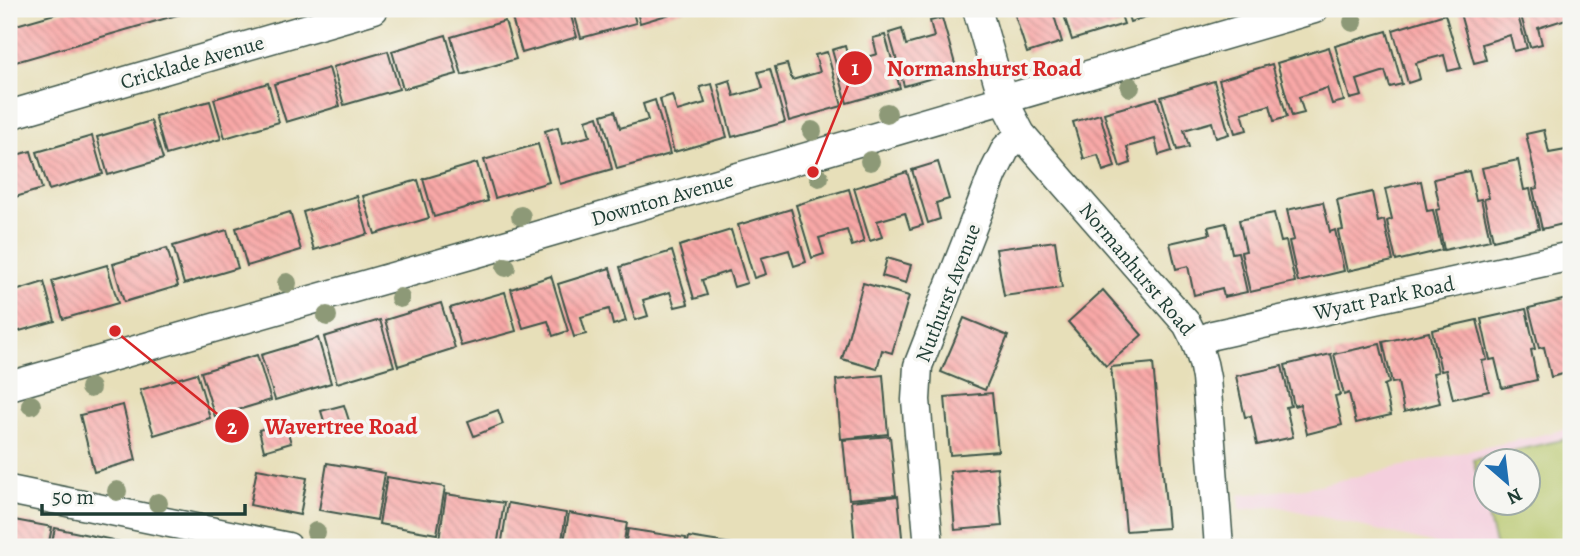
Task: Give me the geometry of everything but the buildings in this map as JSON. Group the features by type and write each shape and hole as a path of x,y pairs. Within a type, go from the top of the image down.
{"street":[{"name":"Cricklade Avenue","path":"9,115 374,9"},
{"name":"Normanhurst Road","path":"977,9 1003,99 1021,134 1187,324 1197,342 1206,378 1219,547"},
{"name":"Downton Avenue","path":"9,386 512,243 1314,9"},
{"name":"Nuthurst Avenue","path":"929,547 916,400 918,366 993,174 1006,148 1021,134"},
{"name":"Wyatt Park Road","path":"1197,342 1213,335 1571,256"},
{"path":"9,490 288,547"}],"shaded area":[{"path":"1571,428 1571,547 1448,547 1276,506 1240,510 1239,495 1305,488 1472,450 1472,518 1542,518 1542,448 1482,448"}],"green space":[{"path":"1571,438 1571,547 1496,547 1488,518 1542,518 1542,448 1526,448"}],"place":[{"name":"Normanshurst Road","path":"813,172"},
{"name":"Wavertree Road","path":"115,331"}]}
